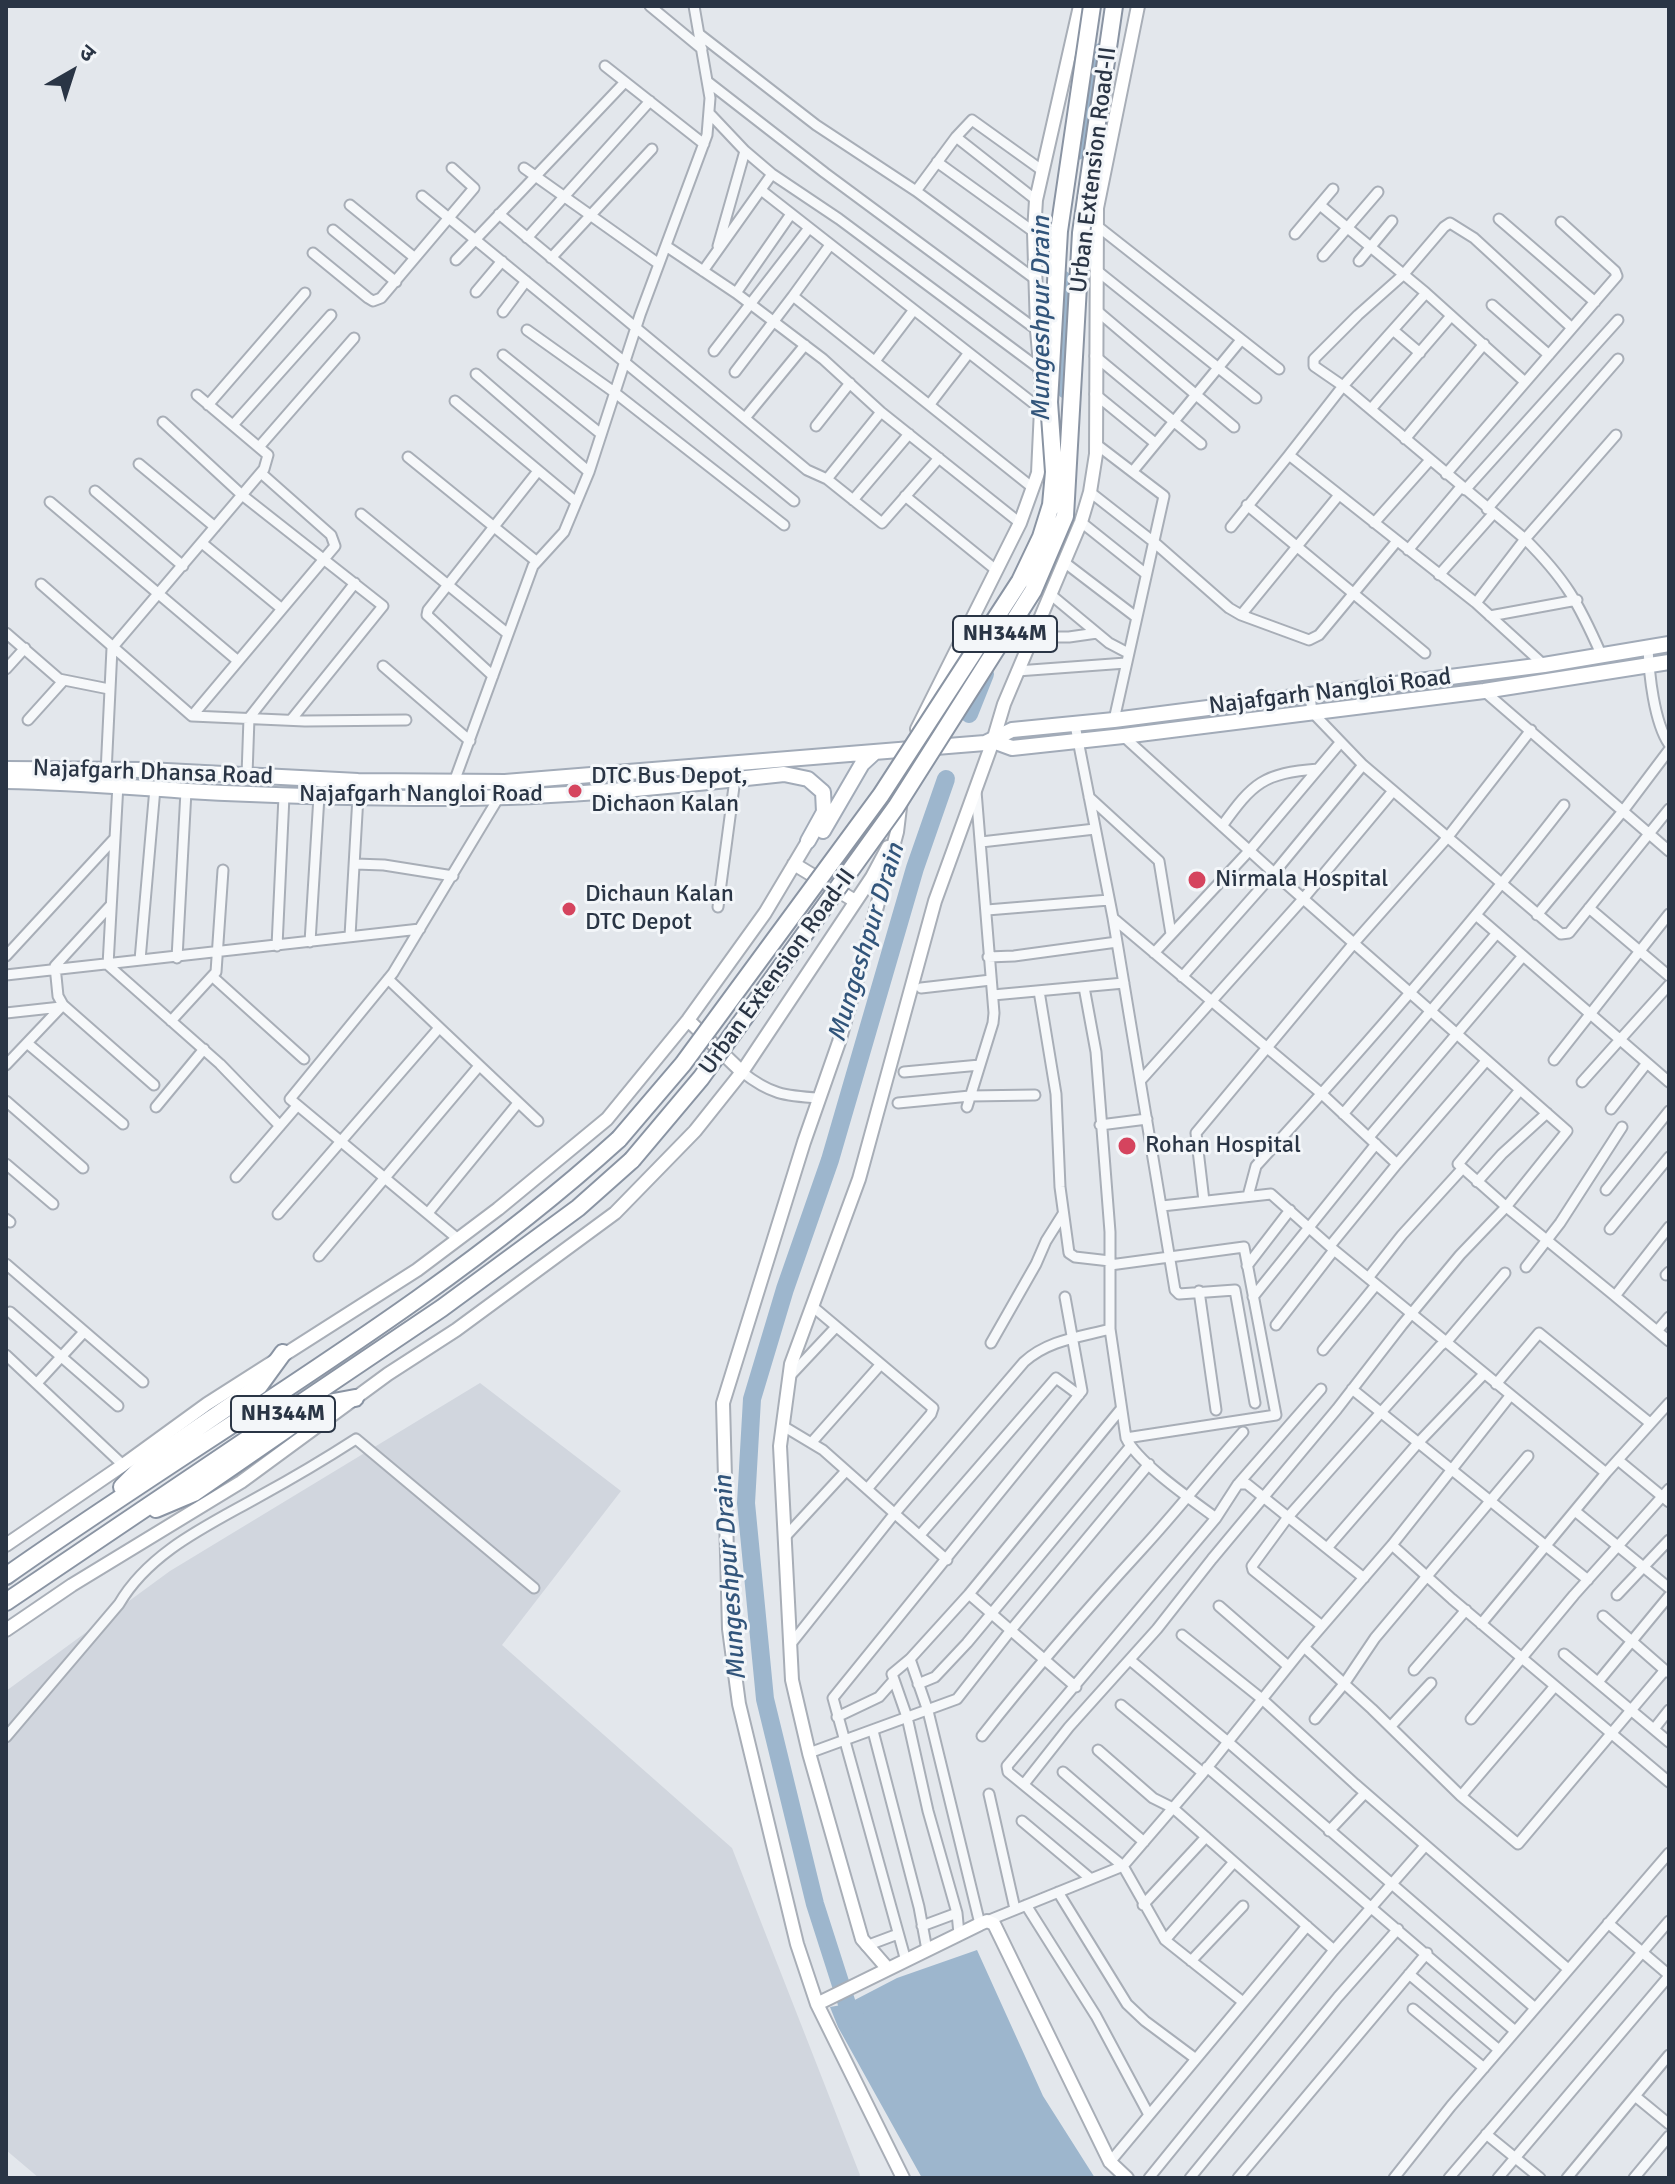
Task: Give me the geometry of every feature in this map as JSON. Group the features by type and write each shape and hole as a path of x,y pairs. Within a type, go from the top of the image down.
{"highway":[{"name":"Urban Extension Road-II","path":"6,1576 116,1499 313,1370 505,1235 565,1188 619,1139 683,1064 881,795 1020,581 1041,537 1051,505 1054,472 1049,402 1059,231 1092,6"},
{"name":"Urban Extension Road-II","path":"6,1602 520,1253 578,1208 632,1160 701,1078 896,807 1033,591 1065,516 1081,233 1114,6"},
{"path":"116,1499 145,1464 259,1386 283,1353"},
{"path":"125,1522 194,1493 323,1404 355,1398"}],"main road":[{"name":"Najafgarh Nangloi Road","path":"1076,732 1114,720 1544,665 1669,644"},
{"name":"Najafgarh Nangloi Road","path":"875,751 909,751 993,741 1012,730 1123,736 1484,691 1669,662"},
{"name":"Najafgarh Dhansa Road","path":"6,769 110,779 247,775 358,781 505,782 875,751"},
{"path":"808,841 823,831 862,764 875,751"},
{"path":"622,774 624,790"},
{"name":"Najafgarh Nangloi Road","path":"6,781 110,779 186,791 284,796 452,798 624,790 784,774 801,776 823,792 824,812 808,841"}],"street":[{"path":"650,6 702,49"},
{"path":"452,798 454,782 536,561 561,536 589,472 636,328 704,144 710,114 708,82 694,6"},
{"path":"903,2178 817,2004 797,1944 739,1704 729,1629 723,1403 854,988 897,832 909,751 1020,523 1040,461 1042,410 1035,279 1036,200 1080,6"},
{"path":"888,1969 862,1939 809,1753 792,1680 780,1446 791,1364 859,1179 935,901 1004,704 1081,522 1090,492 1096,444 1097,208 1138,6"},
{"path":"699,34 816,125 916,191 1035,279"},
{"path":"605,66 704,144"},
{"path":"456,260 625,82"},
{"path":"708,82 1037,330"},
{"path":"527,238 650,101"},
{"path":"710,114 772,174 839,219 1040,369"},
{"path":"916,191 972,120 1043,171"},
{"path":"956,137 1036,200"},
{"path":"551,258 652,149"},
{"path":"716,253 745,151"},
{"path":"937,162 1034,232"},
{"path":"313,253 373,301 381,298 474,188 452,168"},
{"path":"524,168 659,264"},
{"path":"703,271 772,174"},
{"path":"1295,234 1333,189"},
{"path":"761,190 1042,410"},
{"path":"1323,256 1378,192"},
{"path":"422,196 794,501"},
{"path":"350,205 415,258"},
{"path":"1320,205 1426,293 1525,382"},
{"path":"499,214 807,470 827,479 882,523 939,458"},
{"path":"736,293 791,214"},
{"path":"1499,219 1595,302"},
{"path":"1359,261 1392,221"},
{"path":"1446,474 1617,274 1561,222"},
{"path":"1572,328 1474,238 1450,223 1403,275 1314,359 1314,366 1343,386 1525,539 1577,600 1601,654"},
{"path":"1096,225 1279,369"},
{"path":"714,351 809,228"},
{"path":"333,230 396,282"},
{"path":"735,372 830,245"},
{"path":"666,246 805,345 881,412 1020,523"},
{"path":"476,292 502,261"},
{"path":"1095,269 1256,398"},
{"path":"503,312 526,281"},
{"path":"208,405 305,293"},
{"path":"1231,527 1343,386 1426,293"},
{"path":"793,296 1033,488"},
{"path":"1492,305 1549,355"},
{"path":"1096,310 1234,427"},
{"path":"875,361 913,311"},
{"path":"233,425 331,315"},
{"path":"1371,409 1451,316"},
{"path":"1408,550 1618,320"},
{"path":"527,330 614,392 784,525"},
{"path":"1393,330 1420,353"},
{"path":"259,447 354,338"},
{"path":"1133,471 1241,340"},
{"path":"1405,439 1484,344"},
{"path":"745,418 805,345"},
{"path":"930,404 968,354"},
{"path":"503,355 601,434"},
{"path":"1095,356 1201,444"},
{"path":"1439,575 1618,359"},
{"path":"476,374 589,472"},
{"path":"816,426 850,383"},
{"path":"1095,394 1155,443"},
{"path":"108,965 114,839 109,689 112,648 261,473 268,455 197,395"},
{"path":"455,401 576,502"},
{"path":"827,479 881,412"},
{"path":"163,422 242,495 380,603 383,609 291,720"},
{"path":"853,500 909,434"},
{"path":"1476,603 1525,539 1616,435"},
{"path":"1096,444 1164,496 1114,720"},
{"path":"1289,455 1476,603 1544,665"},
{"path":"408,457 536,561"},
{"path":"1374,523 1430,460"},
{"path":"139,464 215,527"},
{"path":"493,676 427,615 538,471"},
{"path":"192,716 335,546 335,540 261,473"},
{"path":"95,491 183,566"},
{"path":"1090,492 1155,543 1229,608 1309,640 1319,635 1397,541"},
{"path":"1241,615 1294,546 1339,495"},
{"path":"905,496 996,570"},
{"path":"50,502 238,661"},
{"path":"1247,505 1425,653"},
{"path":"361,514 508,634"},
{"path":"1081,522 1146,574"},
{"path":"202,543 282,609"},
{"path":"1064,562 1136,617"},
{"path":"247,775 249,718 355,583"},
{"path":"41,584 192,716 406,720"},
{"path":"1050,594 1127,658"},
{"path":"1490,616 1577,600"},
{"path":"6,633 56,677 109,689"},
{"path":"1031,637 1089,636 1097,633"},
{"path":"1648,647 1661,729 1669,744"},
{"path":"6,669 25,648"},
{"path":"1017,671 1127,658"},
{"path":"383,666 470,741"},
{"path":"28,720 64,680"},
{"path":"1484,691 1669,851"},
{"path":"1310,695 1312,712 1363,765 1561,934 1566,935 1669,809"},
{"path":"1204,1201 1196,1133 1354,943 1447,838 1531,730"},
{"path":"1076,732 1113,918 1176,1293 1236,1291 1255,1403"},
{"path":"1024,1784 1069,1727 1130,1660 1460,1255 1506,1207 1567,1132 1123,736"},
{"path":"1154,953 1249,851 1340,743"},
{"path":"1537,915 1669,750"},
{"path":"1182,977 1274,873 1363,765"},
{"path":"1222,826 1241,800 1265,779 1275,774 1318,769"},
{"path":"718,907 735,779"},
{"path":"458,1239 292,1103 291,1097 388,979 453,876 505,782"},
{"path":"969,1102 993,1023 987,910 975,785"},
{"path":"140,960 155,788"},
{"path":"177,958 186,791"},
{"path":"1141,1080 1303,899 1393,791"},
{"path":"277,946 284,796"},
{"path":"310,942 319,796"},
{"path":"350,936 358,796"},
{"path":"1089,797 1159,861 1171,934"},
{"path":"1248,1196 1256,1166 1411,994 1564,805"},
{"path":"981,842 1095,829"},
{"path":"6,1630 72,1585 241,1482 615,1213 695,1131 742,1072 897,832"},
{"path":"6,956 114,839"},
{"path":"6,1545 283,1353 401,1280 458,1239 607,1119 688,1020 765,913 808,841"},
{"path":"355,864 384,865 453,876"},
{"path":"794,864 855,901"},
{"path":"171,1021 217,969 223,870"},
{"path":"987,910 1109,900"},
{"path":"110,906 57,962 54,969 58,996 62,1006 154,1085"},
{"path":"1589,908 1669,976"},
{"path":"1554,1060 1669,914"},
{"path":"1476,915 1668,1078"},
{"path":"1113,918 1322,1094 1397,1164"},
{"path":"6,975 420,929"},
{"path":"1343,1114 1497,933"},
{"path":"988,957 1117,942"},
{"path":"1253,1297 1456,1034 1523,956"},
{"path":"108,965 204,1049 280,1126"},
{"path":"213,977 304,1059"},
{"path":"388,979 538,1121"},
{"path":"921,988 991,980"},
{"path":"993,995 1124,983"},
{"path":"1582,1082 1669,985"},
{"path":"1084,987 1096,1052 1110,1232 1110,1329 1128,1442 1149,1464 1216,1518"},
{"path":"918,1684 935,1677 967,1643 1128,1442 1276,1415 1244,1247 1110,1263 1075,1257 1069,1253 1063,1214 1056,1094 1039,991"},
{"path":"6,1013 62,1006"},
{"path":"6,1065 62,1006"},
{"path":"688,1020 757,1084 777,1095 819,1098"},
{"path":"278,1214 439,1028"},
{"path":"27,1043 123,1124"},
{"path":"156,1107 204,1049"},
{"path":"1276,1325 1397,1164 1486,1061"},
{"path":"1611,1109 1647,1063"},
{"path":"904,1072 980,1065"},
{"path":"319,1256 479,1066"},
{"path":"1520,1090 1459,1161 1462,1169 1669,1341"},
{"path":"898,1103 969,1102 1035,1095"},
{"path":"6,1101 83,1168"},
{"path":"428,1213 518,1103"},
{"path":"236,1177 297,1106"},
{"path":"1606,1190 1669,1111"},
{"path":"1477,1182 1547,1113"},
{"path":"1100,1125 1147,1119"},
{"path":"1526,1267 1622,1127"},
{"path":"1610,1229 1669,1157"},
{"path":"6,1164 53,1204"},
{"path":"1368,1278 1462,1169"},
{"path":"1162,1206 1269,1192 1376,1285 1606,1473"},
{"path":"1247,1266 1290,1210"},
{"path":"991,1343 1063,1214"},
{"path":"1615,1296 1669,1227"},
{"path":"8,1268 143,1382"},
{"path":"1322,1626 1252,1568 1288,1517 1505,1273"},
{"path":"1323,1350 1376,1285"},
{"path":"1199,1291 1216,1410"},
{"path":"906,1961 833,1698 1079,1395 1082,1389 1065,1297"},
{"path":"812,1306 930,1405 933,1411 867,1489"},
{"path":"10,1312 118,1406"},
{"path":"1657,1331 1669,1317"},
{"path":"789,1377 836,1327"},
{"path":"790,1645 895,1513 1024,1362 1042,1348 1110,1329"},
{"path":"38,1382 84,1332"},
{"path":"1496,1384 1539,1333 1650,1423"},
{"path":"6,1355 123,1465"},
{"path":"812,1442 881,1364"},
{"path":"1327,1548 1418,1443 1484,1374"},
{"path":"920,1535 1051,1382 1059,1378 1079,1395"},
{"path":"1243,2002 1165,1940 1123,1866 1008,1772 1007,1766 1216,1518 1238,1484 1321,1389"},
{"path":"1352,1389 1588,1580"},
{"path":"817,2004 959,1934 1123,1866 1392,1545 1510,1396"},
{"path":"1481,1624 1606,1473 1669,1403"},
{"path":"959,1934 957,1913 928,1811 907,1717 892,1674 910,1659 969,1594 1121,1409"},
{"path":"783,1426 812,1442 947,1560"},
{"path":"982,1736 1243,1432"},
{"path":"6,1737 119,1604 129,1587 159,1558 195,1533 356,1439 534,1588"},
{"path":"1315,1719 1344,1684 1375,1638 1528,1456"},
{"path":"1471,1719 1588,1580 1667,1496 1618,1460"},
{"path":"809,1753 957,1699 1149,1464"},
{"path":"785,1537 846,1471"},
{"path":"1238,1484 1247,1484 1364,1578"},
{"path":"1575,1511 1669,1588"},
{"path":"186,1516 195,1533"},
{"path":"1617,1595 1669,1540"},
{"path":"1392,1545 1669,1782"},
{"path":"969,1594 1076,1687"},
{"path":"1598,1682 1669,1596"},
{"path":"1219,1606 1288,1666"},
{"path":"1414,1670 1466,1610"},
{"path":"1603,1616 1665,1670"},
{"path":"1182,1635 1262,1699 1568,1969"},
{"path":"1304,1647 1391,1726 1461,1796 1518,1844 1665,1670 1669,1656"},
{"path":"1564,1654 1669,1742"},
{"path":"910,1659 928,1711 984,1923"},
{"path":"1130,1660 1535,2008"},
{"path":"837,1717 879,1697 894,1680"},
{"path":"1391,1726 1431,1683"},
{"path":"1461,1796 1555,1686"},
{"path":"1121,1705 1373,1907 1515,2031"},
{"path":"1654,1729 1669,1710"},
{"path":"873,1731 927,1950"},
{"path":"1098,1750 1153,1798 1173,1808 1334,1950"},
{"path":"1063,1772 1144,1842"},
{"path":"1329,1831 1365,1793"},
{"path":"989,1794 1015,1909"},
{"path":"1022,1821 1091,1879"},
{"path":"1143,1905 1206,1837"},
{"path":"1149,2178 1334,1950 1425,1846"},
{"path":"1394,2178 1515,2031 1669,1853"},
{"path":"1165,1940 1234,1862"},
{"path":"1058,1892 1127,2004 1196,2059"},
{"path":"1026,1905 1096,2016 1149,2115"},
{"path":"1191,1961 1243,1906"},
{"path":"922,1926 957,1913"},
{"path":"1449,2178 1669,1921"},
{"path":"984,1923 997,1927 1110,2162 1127,2178"},
{"path":"1498,2178 1669,1976 1608,1923"},
{"path":"1110,2162 1307,1926"},
{"path":"1190,2178 1338,1997 1398,1929"},
{"path":"866,1946 898,1934"},
{"path":"1238,2178 1427,1953"},
{"path":"1409,1974 1499,2050"},
{"path":"1413,2009 1484,2068"},
{"path":"1567,2178 1669,2055"},
{"path":"1635,2096 1669,2124"},
{"path":"1486,2134 1540,2178"},
{"path":"1634,2178 1669,2136"}],"shaded area":[{"path":"480,1383 621,1491 502,1645 732,1848 860,2175 858,2178 39,2178 6,2150 6,1691 170,1571"}],"water":[{"path":"977,1950 1043,2096 1095,2178 922,2178 838,2027 830,2007 847,2004 897,1978"}],"waterway":[{"name":"Mungeshpur Drain","path":"1077,151 1101,52"},
{"name":"Mungeshpur Drain","path":"1062,279 1066,390"},
{"name":"Mungeshpur Drain","path":"969,714 985,674"},
{"name":"Mungeshpur Drain","path":"859,2023 847,2004 815,1904 765,1699 746,1503 752,1399 785,1289 830,1160 915,868 946,779"}],"place":[{"name":"DTC Bus Depot, Dichaon Kalan","path":"575,791"},
{"name":"Nirmala Hospital","path":"1197,880"},
{"name":"Dichaun Kalan DTC Depot","path":"569,909"},
{"name":"Rohan Hospital","path":"1127,1146"}]}
